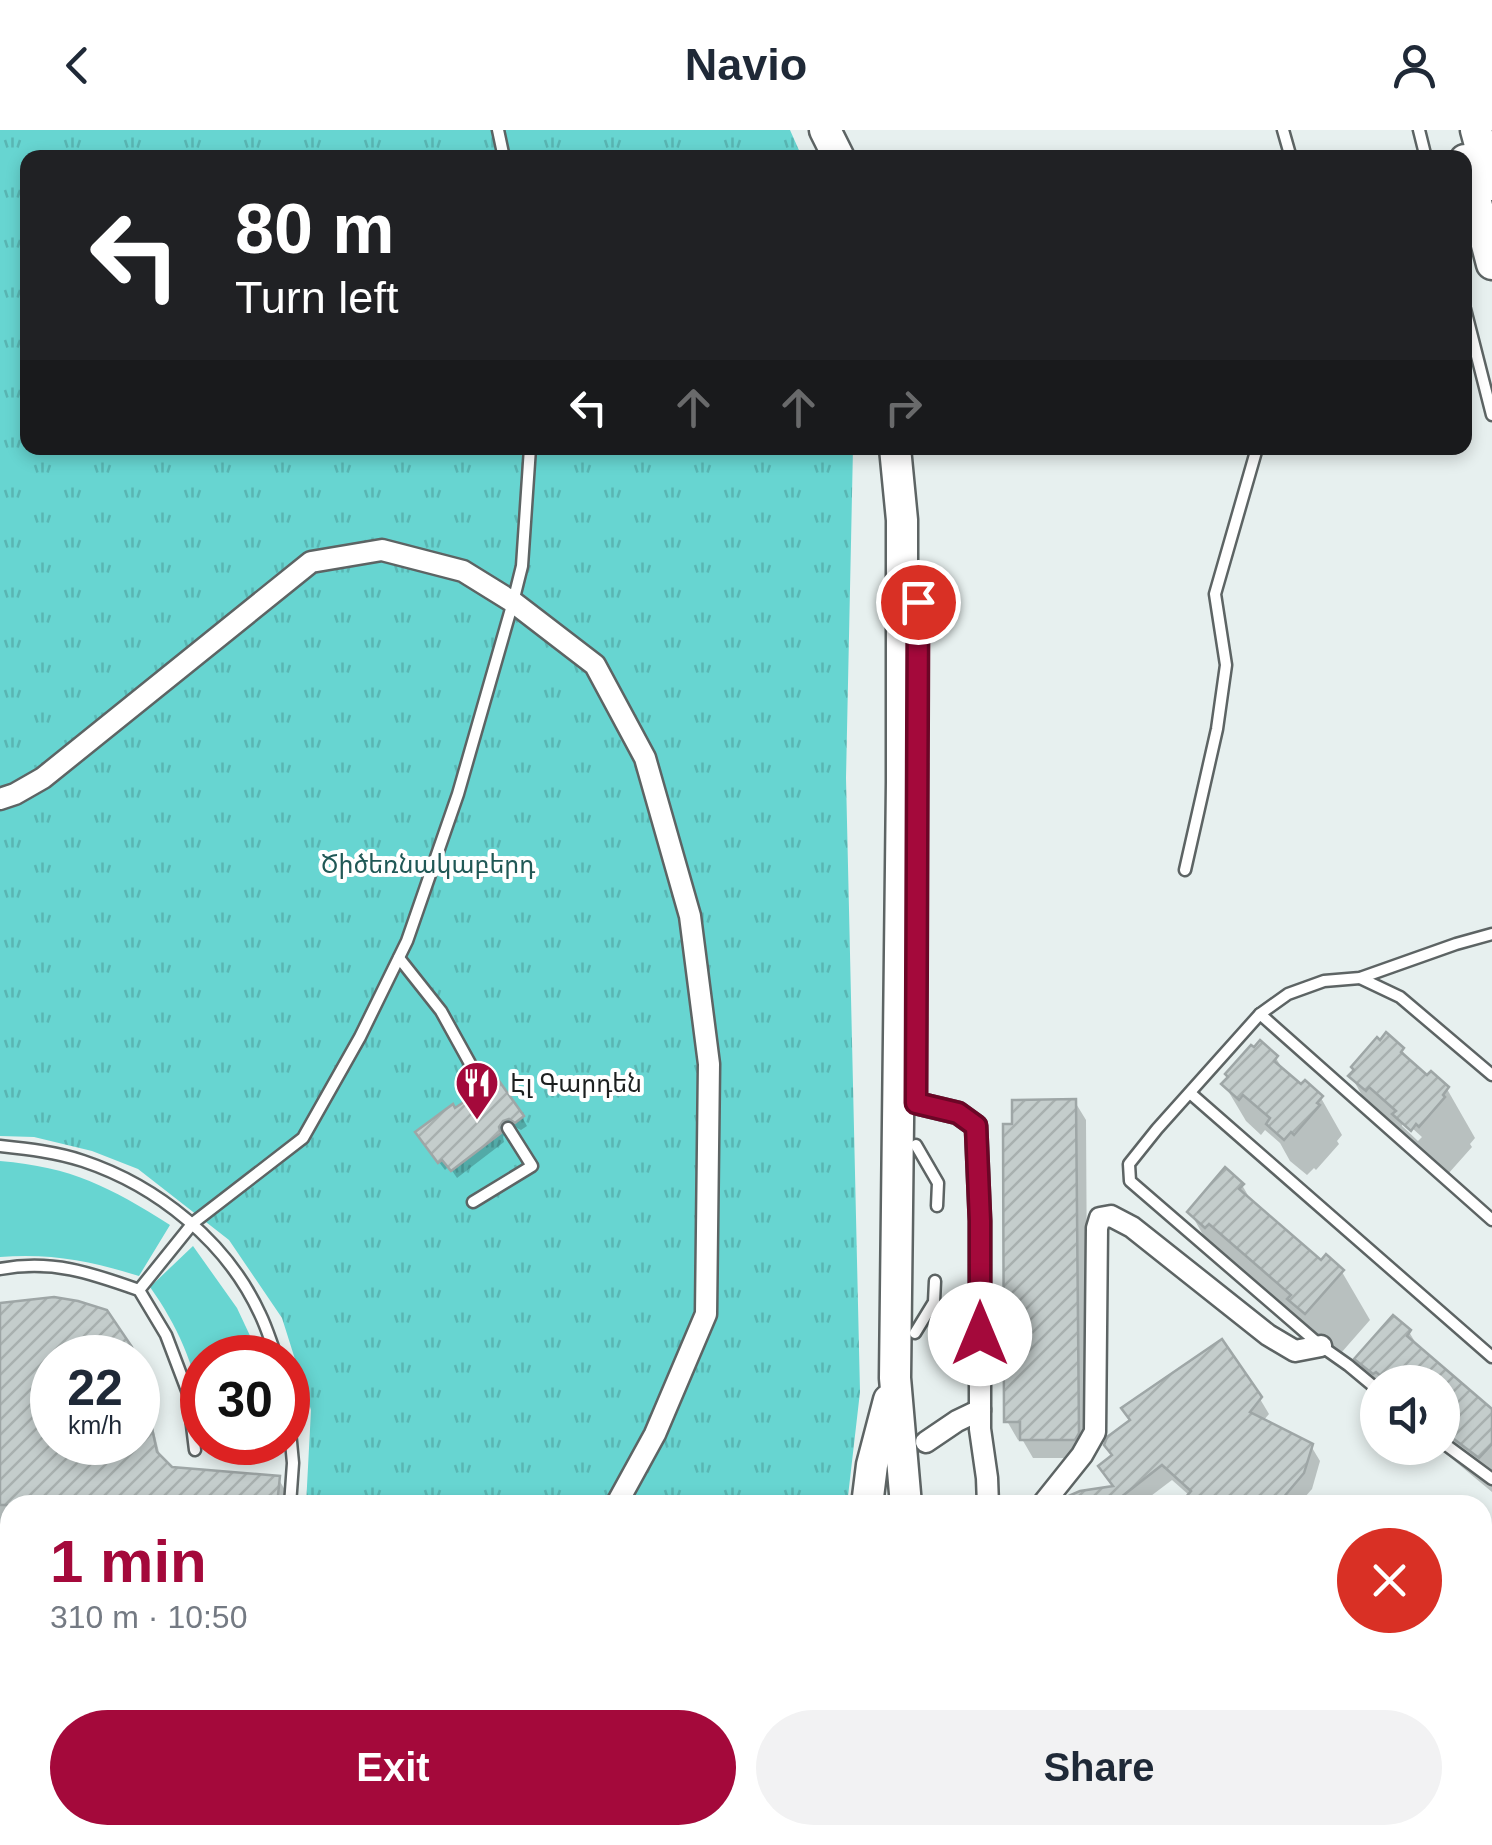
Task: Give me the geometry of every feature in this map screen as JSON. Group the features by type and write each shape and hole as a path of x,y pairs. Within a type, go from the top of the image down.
{"main road":[{"path":"1476,130 1492,191"},
{"path":"1472,186 1492,264"},
{"path":"897,455 902,520 902,782 896,1378 905,1495"},
{"path":"914,455 919,524 915,1332 916,1408 924,1495"},
{"path":"868,1495 872,1466 896,1378"}],"street":[{"path":"0,799 43,778 312,562 382,550 463,571 512,602 594,665 644,758 690,916 710,1064 706,1314 656,1434 622,1495"},
{"path":"916,1103 958,1113 976,1126 980,1410 987,1495"},
{"path":"1050,1495 1095,1432 1100,1218 1111,1216 1132,1227 1268,1335 1295,1351 1321,1346"},
{"path":"926,1442 980,1410"}],"lane":[{"path":"1472,336 1492,415"},
{"path":"139,1290 193,1222 303,1138 360,1037 407,941 458,794 522,566 530,455"},
{"path":"1185,870 1217,729 1226,665 1215,594 1255,455"},
{"path":"1360,1375 1130,1181 1129,1164 1260,1014 1288,994 1324,981 1360,978 1492,934"},
{"path":"398,958 441,1011 483,1087"},
{"path":"1360,978 1400,997 1492,1076"},
{"path":"1260,1014 1492,1220"},
{"path":"1190,1093 1492,1357"},
{"path":"473,1202 532,1166 508,1128"},
{"path":"916,1145 938,1183 937,1206"},
{"path":"0,1146 43,1150 84,1162 124,1178 193,1222 232,1268 260,1312 268,1335"},
{"path":"0,1269 21,1265 79,1269 139,1290 166,1335 180,1372"},
{"path":"915,1332 934,1302 934,1281"},
{"path":"1460,1455 1492,1478"},
{"path":"290,1495 292,1465"}],"green space":[{"name":"Ծիծեռնակաբերդ","path":"0,130 790,130 799,150 20,150 20,455 853,455 846,778 860,1392 848,1495 307,1495 310,1335 287,1335 282,1318 229,1240 138,1169 92,1151 34,1137 0,1136"},
{"path":"0,1161 48,1168 90,1181 170,1225 139,1276 71,1259 0,1257"},
{"path":"193,1246 237,1308 250,1335 180,1338 150,1287"}],"building":[{"path":"1386,1032 1427,1075 1431,1071 1449,1087 1445,1097 1411,1131 1369,1087 1366,1091 1348,1076 1354,1070 1351,1067"},
{"path":"1260,1040 1278,1056 1274,1061 1301,1084 1305,1080 1323,1096 1294,1135 1291,1132 1284,1140 1266,1124 1270,1118 1243,1095 1239,1100 1221,1084 1228,1077 1225,1074"},
{"path":"497,1078 524,1116 515,1123 503,1121 501,1133 451,1171 442,1160 438,1163 415,1132 453,1104 455,1108 477,1093 488,1094"},
{"path":"1076,1099 1079,1433 1075,1440 1020,1440 1020,1422 1004,1422 1003,1124 1012,1124 1012,1100"},
{"path":"1225,1167 1244,1184 1239,1189 1321,1260 1326,1254 1344,1270 1305,1314 1287,1299 1291,1295 1209,1224 1205,1228 1187,1212"},
{"path":"54,1297 107,1310 124,1335 30,1335 30,1465 160,1465 160,1455 172,1467 280,1476 278,1495 0,1495 0,1303"},
{"path":"1393,1315 1411,1330 1407,1336 1441,1365 1362,1365 1354,1359"},
{"path":"1222,1339 1262,1397 1250,1412 1313,1444 1304,1473 1285,1495 1188,1495 1191,1491 1162,1465 1124,1495 1071,1495 1113,1486 1098,1466 1112,1455 1104,1445 1107,1437 1130,1420 1121,1408"},
{"path":"1460,1382 1492,1409 1492,1444 1479,1458 1460,1444"}],"place":[{"name":"Էլ Գարդեն","path":"477,1121"}],"route":[{"path":"918,602 916,1103 958,1113 976,1126 980,1334"}]}
